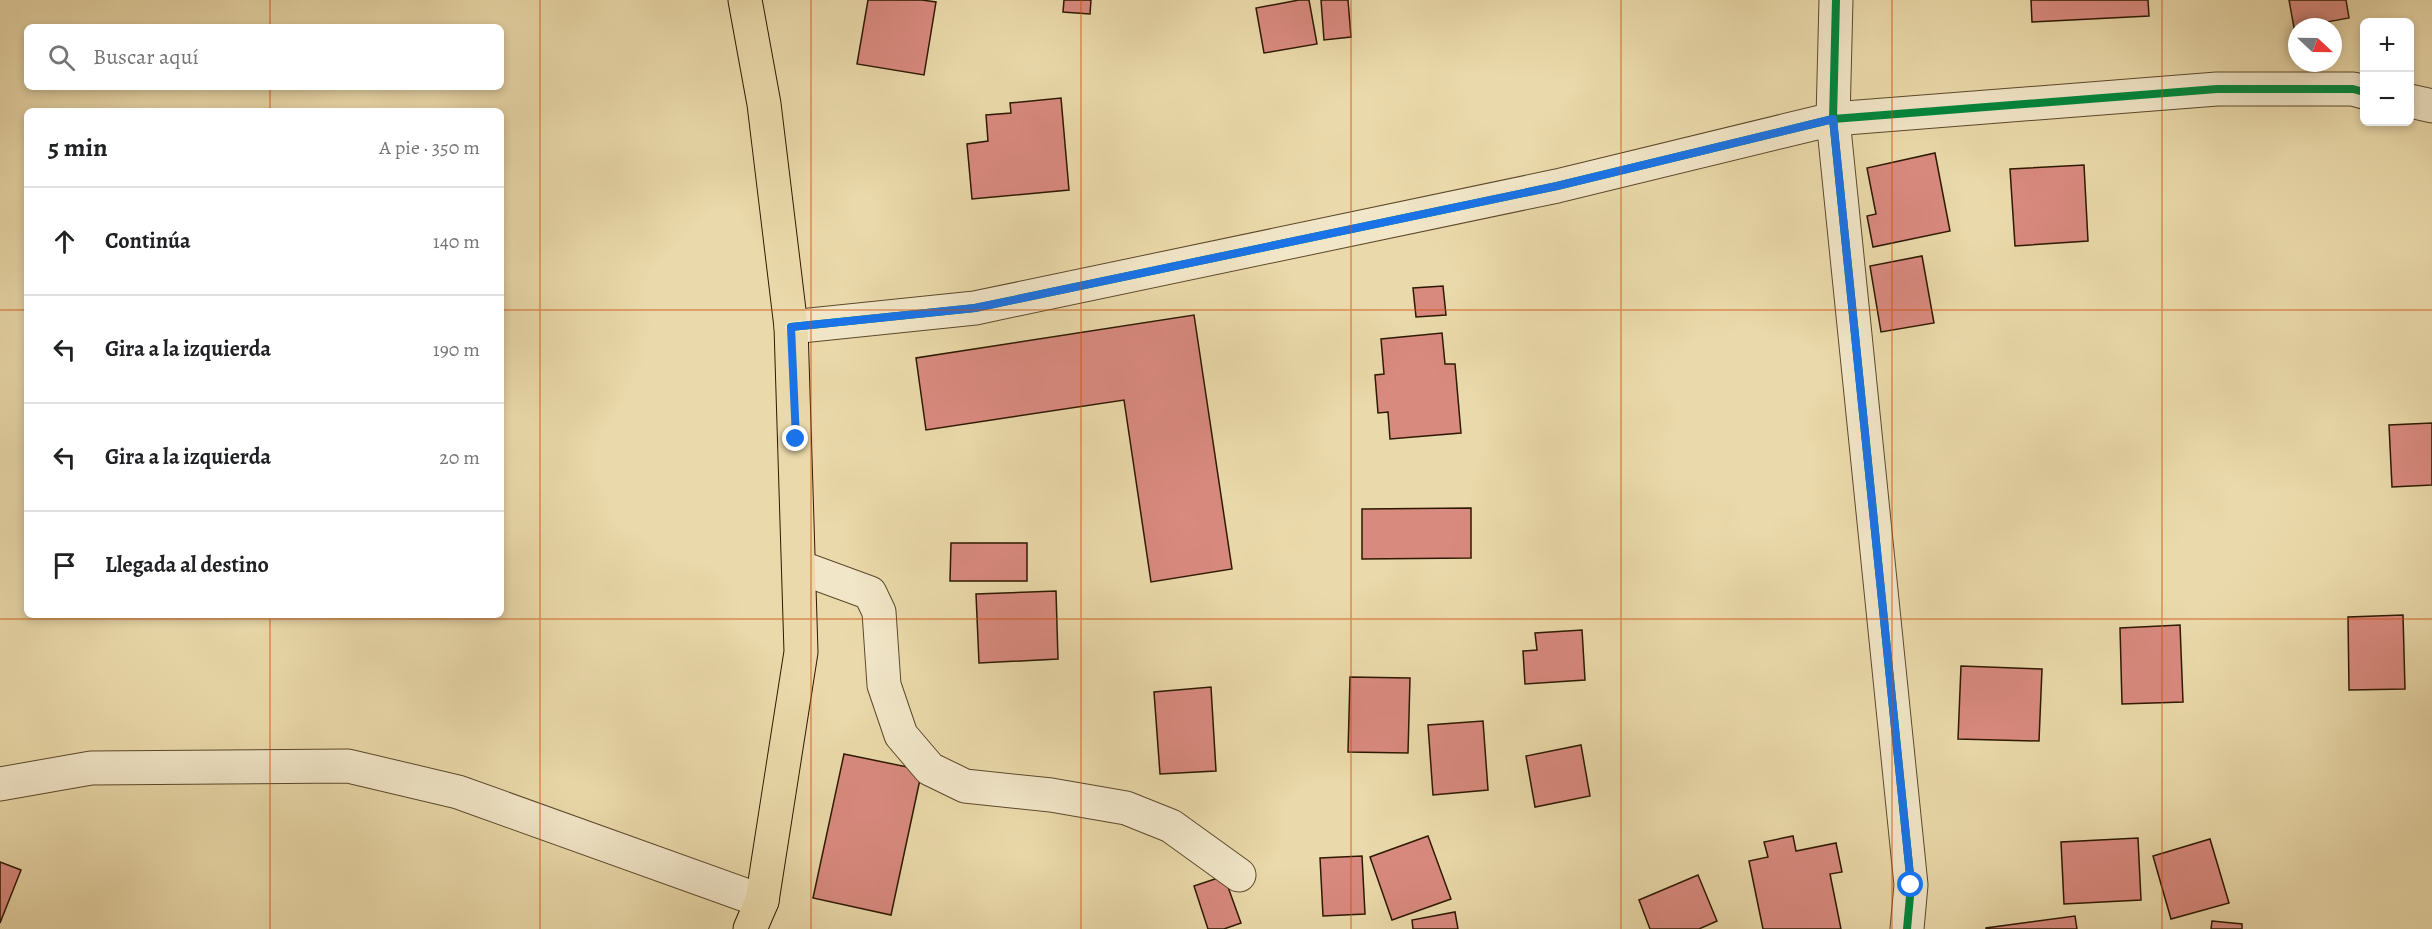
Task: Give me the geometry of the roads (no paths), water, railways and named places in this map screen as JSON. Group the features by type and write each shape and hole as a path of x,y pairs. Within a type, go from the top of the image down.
{"main road":[{"path":"746,0 764,104 791,327 801,652 756,915"}],"street":[{"path":"1836,0 1833,119 1911,885 1907,929"},
{"path":"791,327 975,308 1557,186 1833,119 2217,89 2353,89 2360,91"},
{"path":"2414,102 2432,106"},
{"path":"799,567 870,593 879,612 884,685 901,735 930,769 965,786 1051,795 1126,808 1171,826 1239,875"},
{"path":"0,784 91,768 348,766 458,792 756,915"}]}
